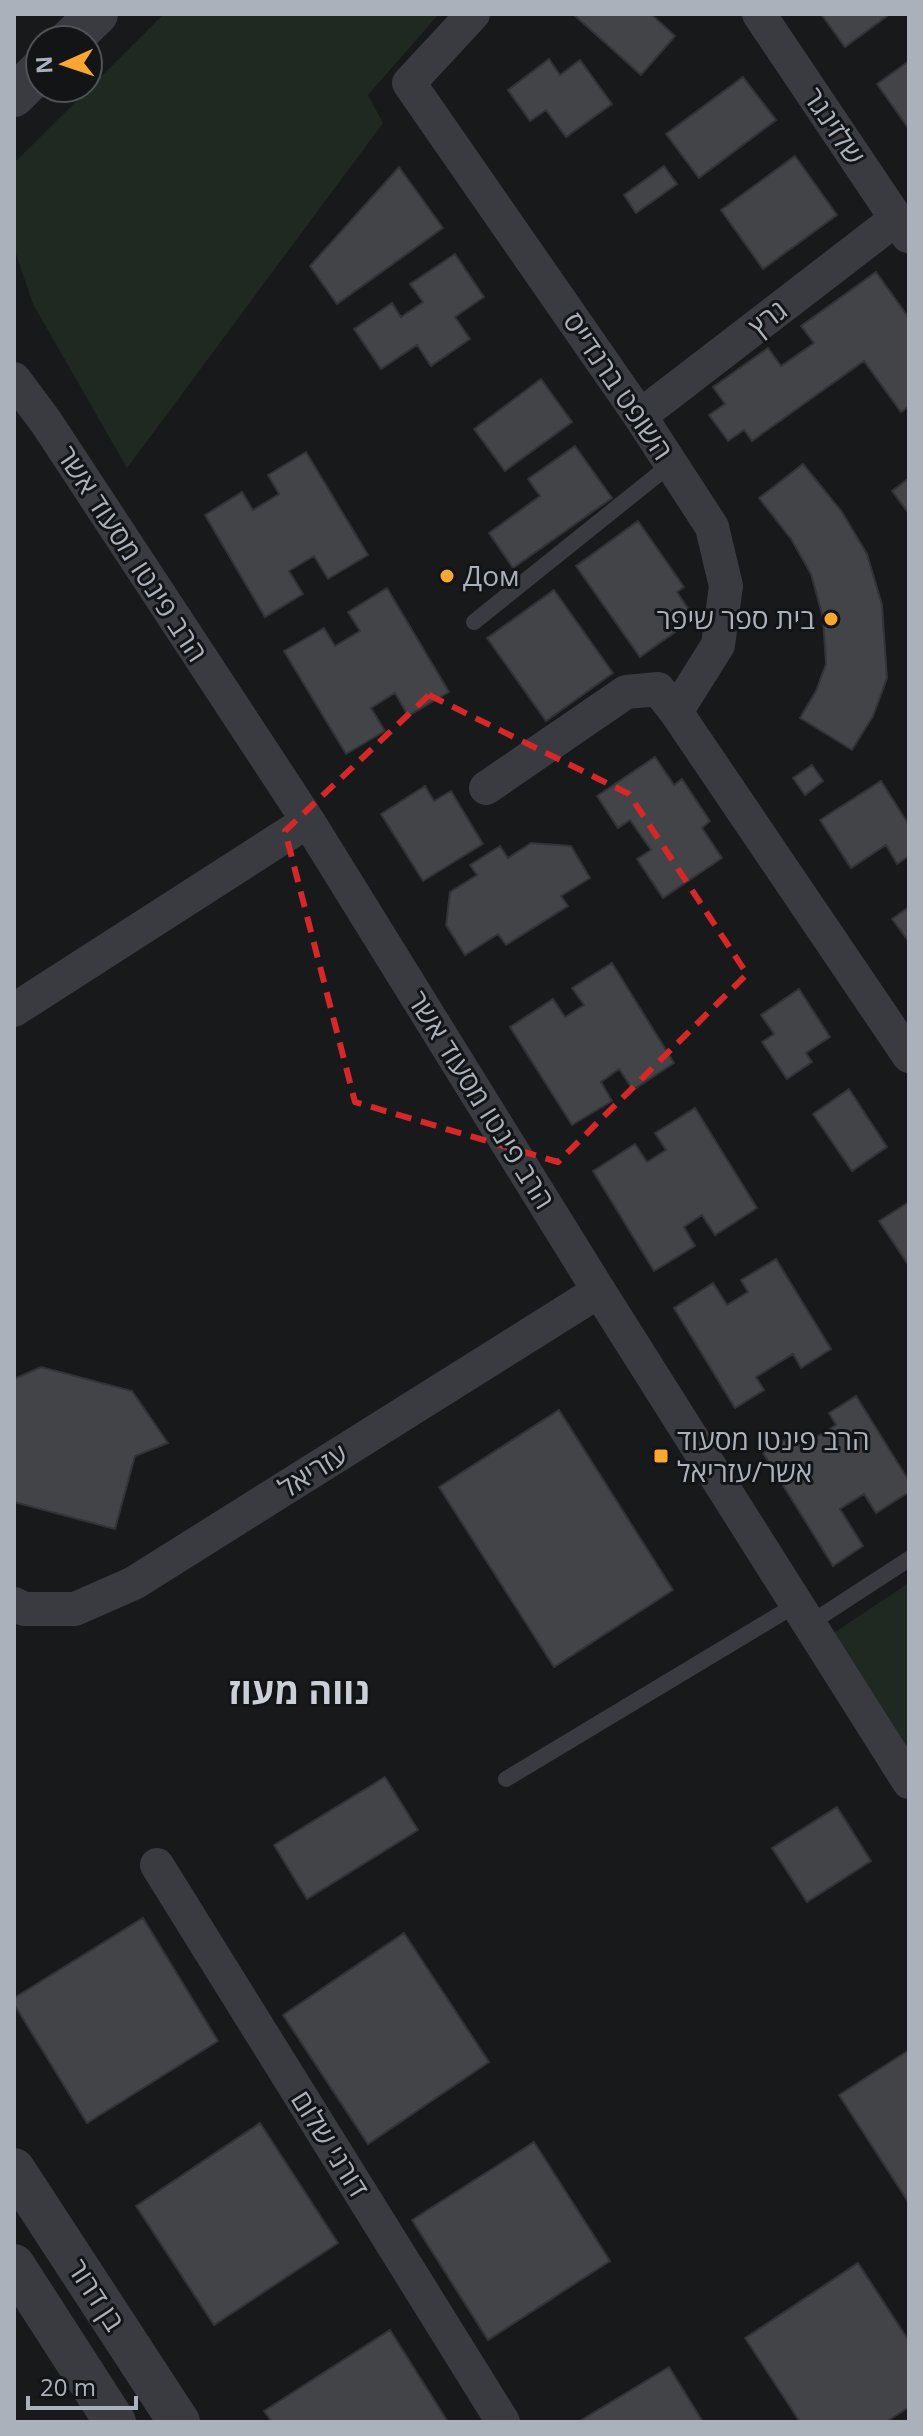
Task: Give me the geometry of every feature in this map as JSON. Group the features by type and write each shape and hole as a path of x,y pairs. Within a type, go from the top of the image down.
{"street":[{"name":"השופט ברנדייס","path":"473,14 409,83 640,416 712,527 726,586 718,645 676,712"},
{"name":"שלזינגר","path":"759,14 903,228"},
{"name":"גרץ","path":"640,416 903,228"},
{"name":"הרב פינטו מסעוד אשר","path":"14,359 46,422"},
{"name":"הרב פינטו מסעוד אשר","path":"14,379 46,422 308,821 599,1291 909,1782"},
{"path":"486,788 626,692 658,689 909,1056"},
{"path":"14,1010 308,821"},
{"name":"עזריאל","path":"17,1614 75,1609 134,1583 599,1291"},
{"name":"דורני שלום","path":"157,1865 503,2422"},
{"name":"בן דרור","path":"14,2169 179,2422"},
{"name":"בן דרור","path":"14,2265 115,2422"}],"lane":[{"path":"474,622 671,464"},
{"path":"506,1779 803,1614 909,1559"}],"highlighted area":[{"path":"429,695 629,794 747,974 558,1162 355,1102 285,831"}],"shaded area":[{"path":"164,14 439,14 368,95 383,123 127,468 33,304 14,248 14,163 73,104 104,104 104,74"},
{"path":"909,1583 909,1760 829,1636"}],"building":[{"path":"573,14 651,14 675,36 641,75"},
{"path":"821,14 890,14 845,47"},
{"path":"549,59 560,75 580,60 612,104 566,137 546,110 530,121 508,90"},
{"path":"909,61 909,129 877,84"},
{"path":"743,77 776,120 699,178 666,134"},
{"path":"795,156 837,215 763,269 721,210"},
{"path":"664,166 677,184 636,213 624,195"},
{"path":"399,167 443,228 337,304 310,266"},
{"path":"455,254 484,297 455,317 470,339 431,366 417,345 381,369 354,329 392,303 401,317 423,302 410,284"},
{"path":"876,272 909,318 909,406 901,412 864,361 752,441 744,430 728,441 709,415 725,404 713,387 768,348 781,366 814,343 801,326"},
{"path":"541,379 572,422 505,471 474,429"},
{"path":"575,446 612,498 513,568 489,533 540,496 528,479"},
{"path":"306,452 368,555 328,579 314,556 289,571 303,594 265,617 205,515 242,492 253,510 279,494 268,475"},
{"path":"803,464 842,512 867,554 882,605 887,678 873,716 852,750 800,718 816,691 826,664 823,618 811,574 791,539 759,498"},
{"path":"909,478 909,514 892,491"},
{"path":"638,521 684,587 677,592 689,610 679,617 685,625 640,657 576,566"},
{"path":"387,588 449,692 408,716 395,693 371,708 385,731 346,754 284,651 324,628 335,646 360,631 348,612"},
{"path":"554,590 613,673 546,721 487,638"},
{"path":"655,757 674,785 682,779 710,821 702,828 722,858 663,898 637,859 651,850 630,820 618,828 597,796"},
{"path":"812,765 823,781 805,795 793,778"},
{"path":"881,781 909,825 909,856 897,864 886,845 851,868 820,820"},
{"path":"425,786 434,801 451,791 483,844 423,881 381,814"},
{"path":"531,843 571,846 590,878 561,896 568,906 506,945 498,934 465,955 446,925 450,892 477,875 470,865 500,846 508,858"},
{"path":"909,907 909,942 892,919"},
{"path":"612,963 674,1063 633,1090 619,1069 601,1082 612,1101 572,1125 510,1027 553,999 565,1017 584,1005 572,988"},
{"path":"799,989 830,1037 806,1053 812,1062 787,1079 762,1042 774,1034 761,1015"},
{"path":"849,1089 887,1147 852,1171 813,1114"},
{"path":"695,1108 757,1208 715,1235 702,1215 684,1227 695,1246 654,1271 593,1171 635,1144 647,1162 666,1150 655,1133"},
{"path":"909,1202 909,1266 879,1221"},
{"path":"776,1259 831,1349 801,1368 793,1354 756,1377 764,1390 735,1408 674,1308 713,1283 727,1305 748,1292 741,1280"},
{"path":"41,1367 132,1391 168,1443 135,1456 115,1529 14,1502 14,1379"},
{"path":"856,1396 909,1481 909,1492 876,1513 864,1494 840,1509 863,1546 833,1566 763,1453 793,1435 800,1447 836,1425 829,1413"},
{"path":"559,1410 673,1590 554,1667 439,1487"},
{"path":"385,1777 418,1830 307,1899 274,1845"},
{"path":"837,1807 871,1861 807,1902 772,1848"},
{"path":"143,1918 218,2041 87,2123 14,2004 14,1998"},
{"path":"404,1933 489,2062 368,2144 283,2015"},
{"path":"909,2050 909,2203 839,2095"},
{"path":"260,2123 338,2243 214,2325 136,2206"},
{"path":"534,2142 610,2261 488,2340 412,2220"},
{"path":"858,2263 909,2341 909,2407 886,2422 800,2422 745,2338"},
{"path":"390,2330 448,2422 272,2422 264,2411"},
{"path":"669,2367 703,2422 578,2422"}],"place":[{"name":"Дом","path":"447,576"},
{"name":"בית ספר שיפר","path":"831,619"},
{"name":"הרב פינטו מסעוד אשר/עזריאל","path":"661,1456"}],"district":[{"name":"נווה מעוז","path":"299,1691"}]}
